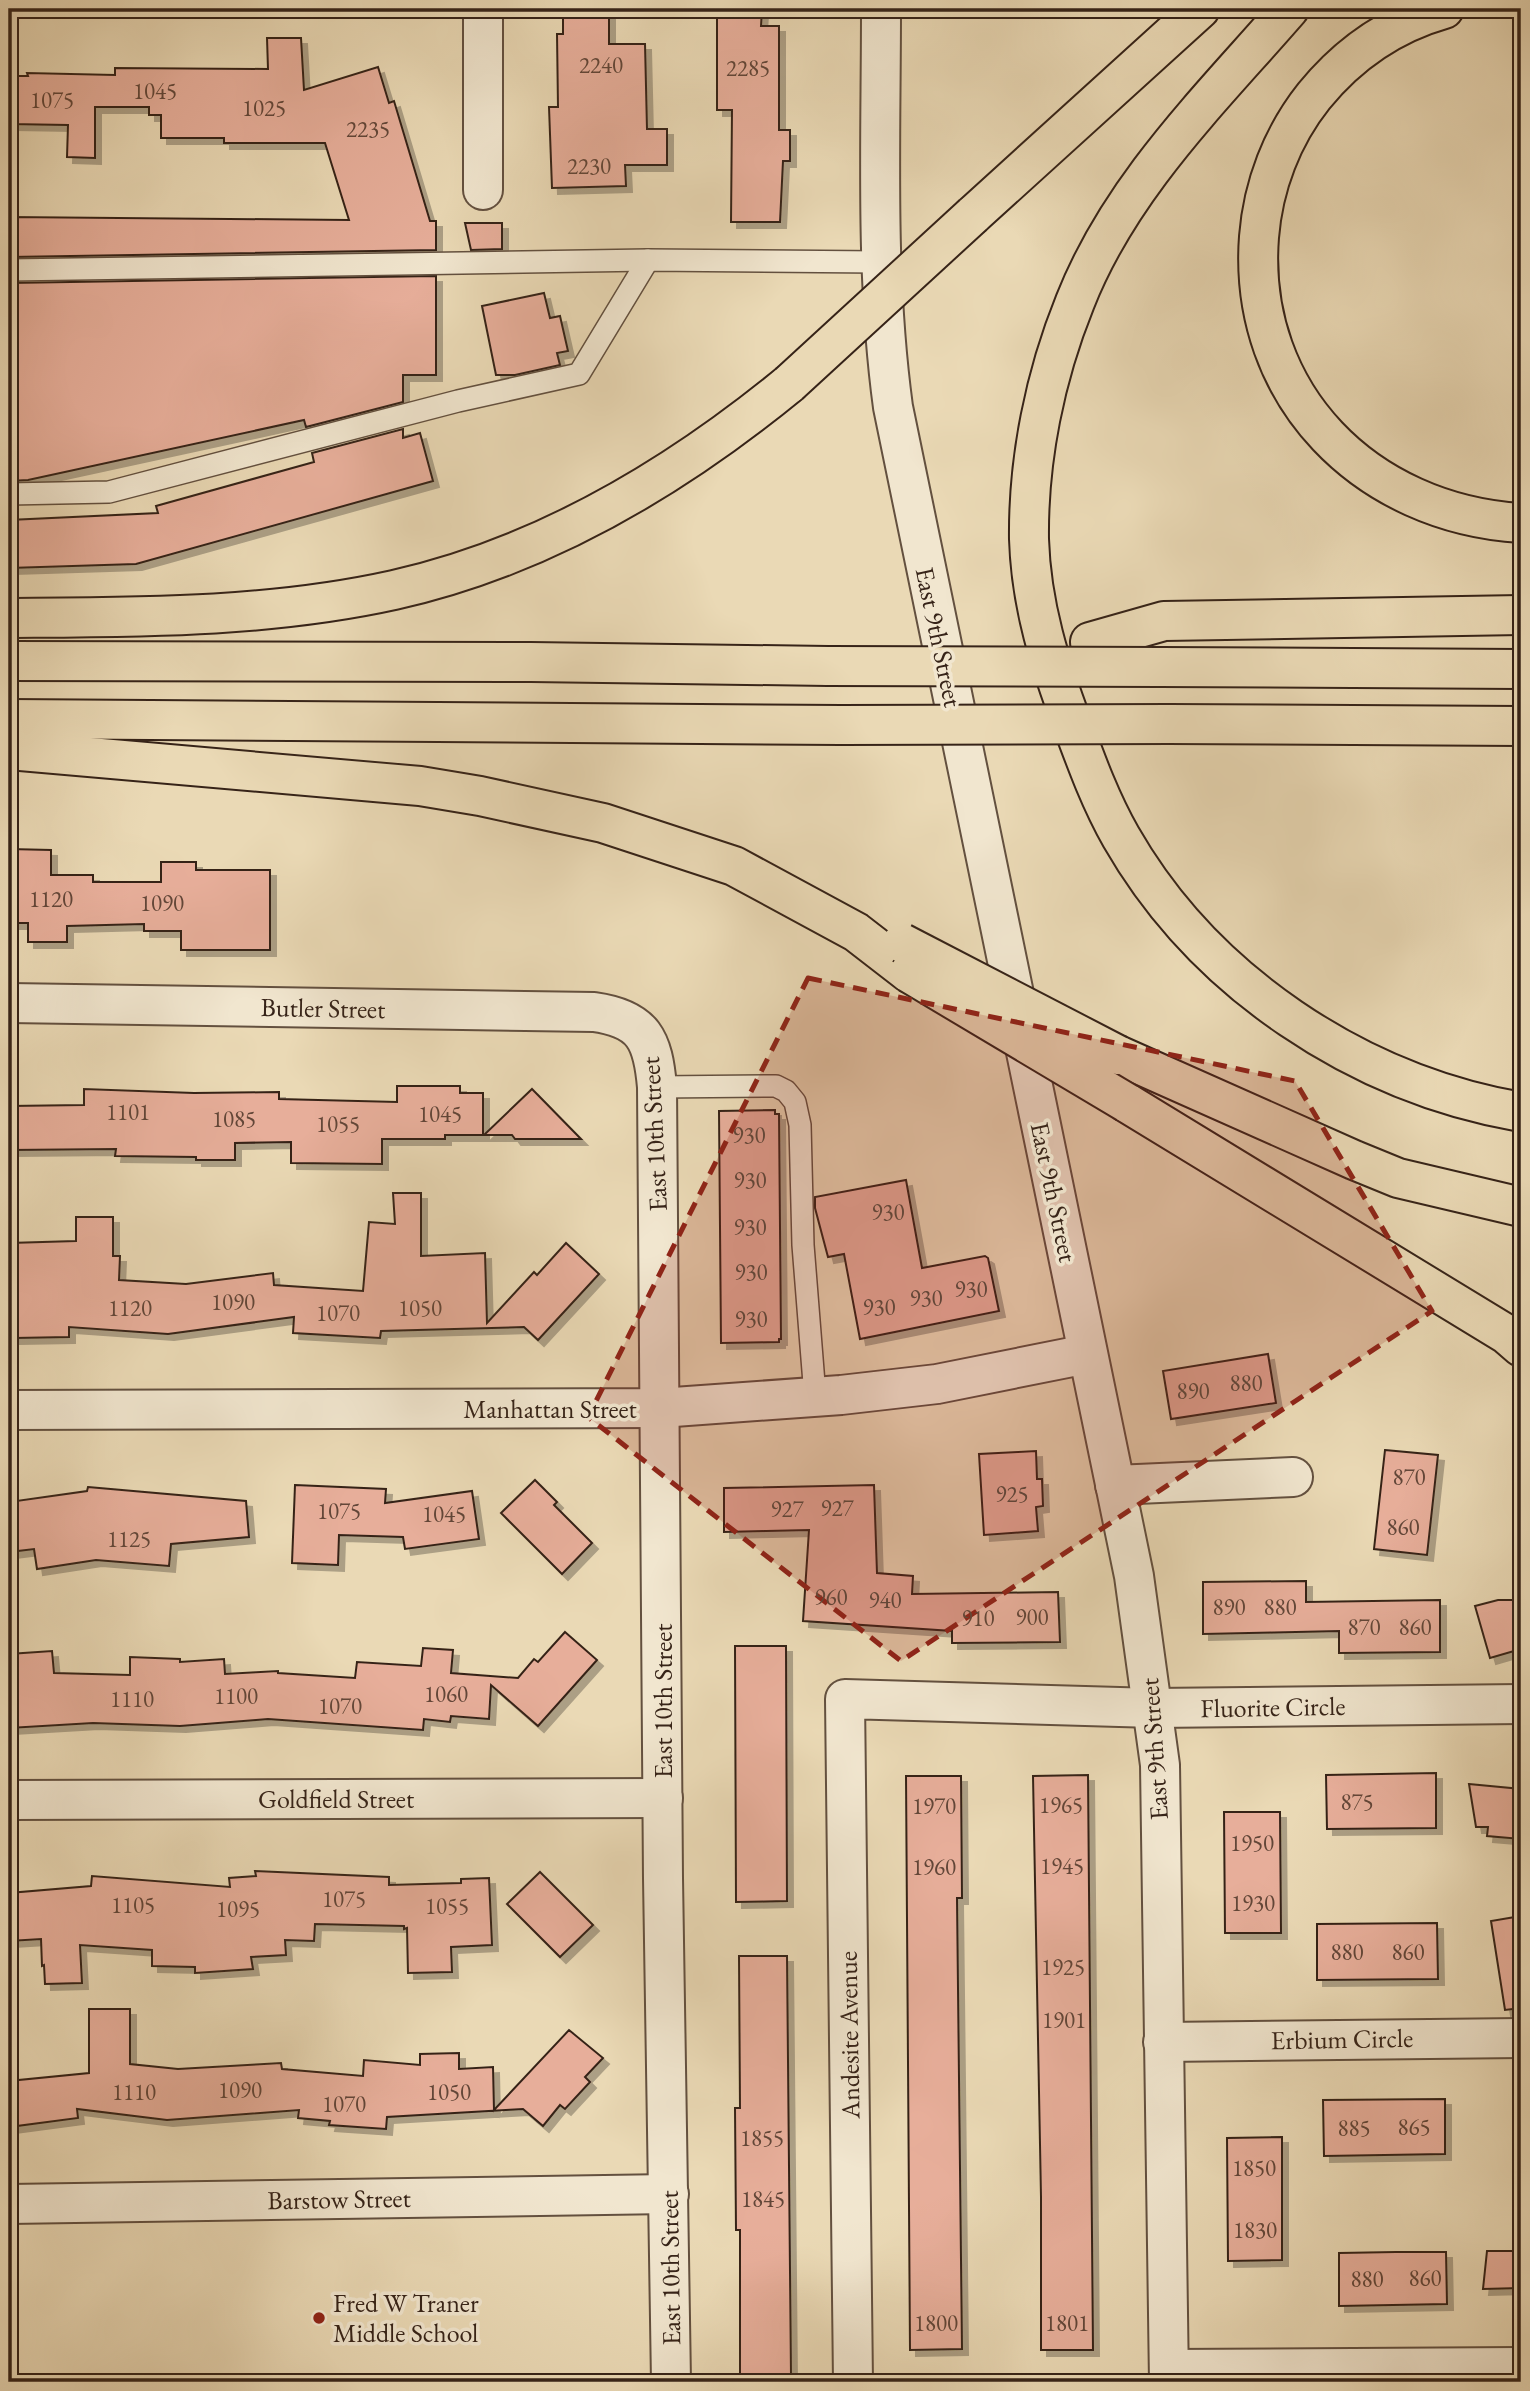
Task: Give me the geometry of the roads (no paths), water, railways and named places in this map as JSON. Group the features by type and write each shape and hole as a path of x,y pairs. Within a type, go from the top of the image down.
{"highway":[{"path":"9,618 144,617 272,609 395,590 513,553 616,505 708,447 789,384 1200,9"},
{"path":"1289,9 1162,155 1137,188 1095,257 1076,300 1059,346 1047,393 1036,441 1030,491 1029,540 1033,589 1042,637 1056,683 1103,803 1121,838 1144,873 1197,938 1263,998 1339,1049 1422,1086 1465,1100 1521,1112"},
{"path":"1444,9 1415,17 1382,34 1352,55 1326,81 1303,110 1279,155 1266,194 1258,256 1259,286 1273,346 1288,381 1332,442 1359,466 1422,503 1488,521 1521,523"},
{"path":"1016,668 1164,621 1521,615"},
{"path":"9,661 1521,669"},
{"path":"9,719 841,725 1521,726"},
{"path":"9,750 420,786 542,808 603,823 734,866 906,958 1341,1155 1398,1178 1521,1207"},
{"path":"906,958 1127,1102 1506,1334 1521,1347"}],"street":[{"path":"483,9 483,190"},
{"name":"East 9th Street","path":"881,9 880,262 892,407 1134,1576 1154,1708 1160,1765 1169,2376"},
{"name":"Butler Street","path":"9,1003 594,1012 625,1018 635,1025"},
{"name":"East 10th Street","path":"635,1025 650,1044 657,1087 671,2382"},
{"name":"Manhattan Street","path":"9,1410 660,1408 841,1395 937,1384 1087,1354"},
{"path":"1115,1485 1293,1476"},
{"name":"Andesite Avenue","path":"853,2382 845,1699 857,1700"},
{"name":"Fluorite Circle","path":"857,1700 1154,1708 1521,1704"},
{"name":"Goldfield Street","path":"9,1800 663,1798"},
{"name":"Erbium Circle","path":"1163,2042 1521,2038"},
{"name":"Barstow Street","path":"9,2204 669,2194"},
{"path":"1169,2376 1521,2367"}],"lane":[{"path":"9,270 648,260 880,262"},
{"path":"9,494 110,492 458,401 579,374 648,260"},
{"path":"657,1087 776,1086 786,1091 795,1102 800,1125 803,1245 815,1396"}],"place":[{"name":"Fred W Traner Middle School","path":"319,2318"}]}
